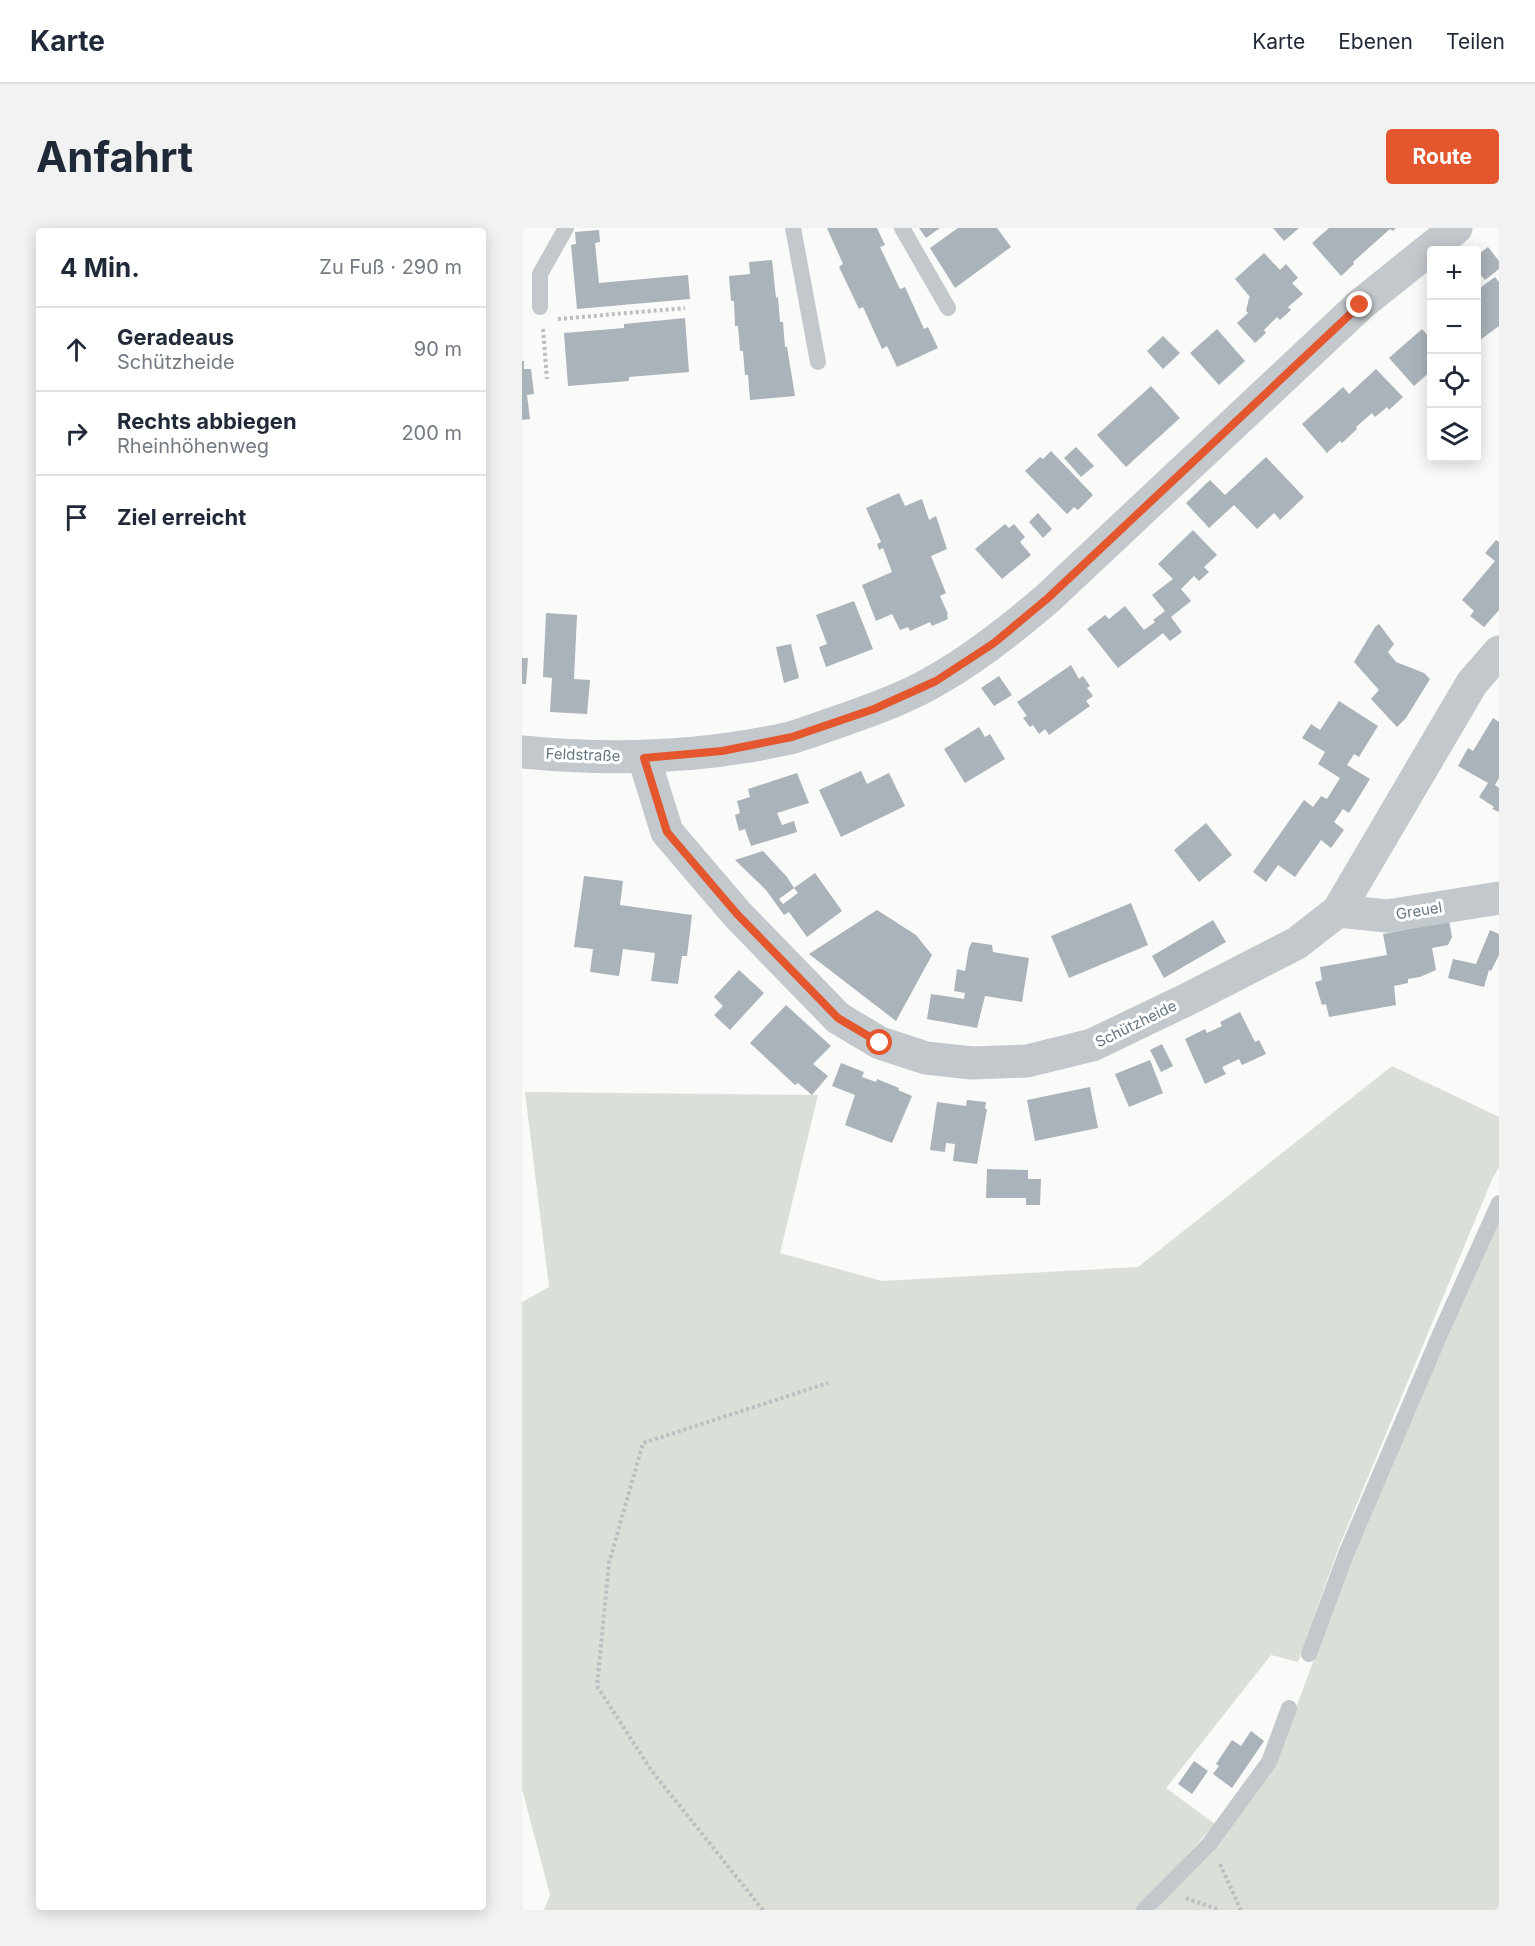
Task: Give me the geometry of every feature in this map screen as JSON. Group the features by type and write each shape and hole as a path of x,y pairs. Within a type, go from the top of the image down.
{"street":[{"name":"Feldstraße","path":"522,752 644,758 722,751 792,737 874,709 936,681 994,643 1048,598 1360,305 1456,228"},
{"name":"Schützheide","path":"644,758 667,832 737,914 838,1018 880,1043 926,1058 972,1063 1027,1061 1092,1046 1297,943 1338,911 1472,683 1499,652"},
{"name":"Greuel","path":"1338,911 1387,916 1499,898"}],"lane":[{"path":"541,313 540,274 566,228"},
{"path":"793,228 818,362"},
{"path":"903,228 948,309"},
{"path":"1309,1654 1346,1554 1499,1203"},
{"path":"1144,1910 1210,1843 1269,1762 1289,1708"}],"path":[{"path":"547,379 541,313 685,308"},
{"path":"763,1910 651,1770 597,1686 609,1563 643,1443 828,1383"},
{"path":"1210,1843 1241,1910"},
{"path":"1163,1891 1219,1910"}],"shaded area":[{"path":"1392,1066 1499,1117 1499,1168 1493,1177 1338,1549 1298,1662 1271,1655 1166,1788 1215,1824 1137,1910 544,1910 550,1895 522,1789 522,1302 549,1287 525,1092 818,1095 780,1253 882,1281 1138,1267"},
{"path":"1499,1219 1499,1910 1156,1910 1279,1754 1353,1554"}],"building":[{"path":"827,228 877,228 885,245 880,247 900,289 905,287 924,329 928,327 938,348 897,367 887,346 882,349 863,307 859,309 839,267 843,264"},
{"path":"919,228 940,228 926,238"},
{"path":"958,228 997,228 1011,247 955,288 930,248"},
{"path":"1273,228 1299,228 1284,241"},
{"path":"1329,228 1396,228 1393,231 1390,229 1341,276 1312,243"},
{"path":"599,230 600,242 595,243 599,283 688,275 690,299 577,309 571,245 576,244 575,232"},
{"path":"1488,247 1499,261 1499,269 1485,280 1481,275 1481,252"},
{"path":"1264,253 1280,270 1286,264 1298,278 1292,283 1303,294 1288,307 1291,310 1280,320 1277,317 1264,330 1266,333 1255,343 1237,323 1248,313 1246,311 1250,297 1235,279"},
{"path":"772,260 780,322 783,322 785,347 787,347 795,396 750,400 748,375 745,375 743,351 740,351 738,326 735,326 734,301 731,301 729,276 750,274 749,262"},
{"path":"1495,277 1499,282 1499,326 1481,339 1481,300 1481,287"},
{"path":"685,318 689,372 629,377 629,381 568,386 564,333 624,328 624,324"},
{"path":"1217,329 1245,361 1219,385 1190,353"},
{"path":"1422,329 1427,335 1427,375 1414,386 1389,358"},
{"path":"1163,336 1180,353 1163,369 1147,351"},
{"path":"522,361 524,361 524,369 531,369 534,394 527,395 530,419 522,420"},
{"path":"1376,369 1403,397 1389,410 1387,407 1375,417 1372,413 1342,443 1340,441 1327,453 1302,424 1343,387 1349,394"},
{"path":"1151,386 1180,418 1126,467 1097,435"},
{"path":"1076,447 1094,466 1081,477 1064,458"},
{"path":"1051,451 1093,495 1078,510 1074,507 1067,514 1025,471 1040,457 1043,459"},
{"path":"1266,457 1304,497 1280,520 1274,513 1257,529 1234,505 1209,528 1186,503 1210,480 1225,495"},
{"path":"899,493 905,506 922,499 929,520 936,516 947,549 931,556 946,593 940,596 948,619 932,626 930,622 910,631 908,627 900,630 892,614 876,621 862,585 892,572 883,548 879,550 877,544 881,542 866,508"},
{"path":"1038,513 1052,529 1043,538 1029,522"},
{"path":"1005,524 1009,528 1014,524 1025,537 1020,542 1031,555 1002,579 975,549"},
{"path":"1193,530 1217,555 1204,567 1209,572 1199,581 1194,576 1181,589 1191,601 1171,617 1182,632 1170,641 1163,633 1118,668 1087,629 1105,615 1109,619 1125,606 1144,630 1155,622 1153,620 1165,611 1152,595 1173,579 1158,564"},
{"path":"1496,540 1499,542 1499,610 1484,627 1470,616 1474,611 1462,600 1495,561 1485,553"},
{"path":"854,601 873,649 826,667 819,647 827,644 816,615"},
{"path":"546,613 577,615 574,679 590,680 587,714 550,712 552,678 543,677"},
{"path":"1379,624 1394,644 1388,652 1396,662 1424,673 1430,679 1406,718 1397,727 1371,699 1379,690 1354,662"},
{"path":"791,644 799,678 784,683 776,647"},
{"path":"522,658 528,658 526,684 522,684"},
{"path":"1071,665 1079,679 1083,676 1090,686 1087,688 1093,696 1086,701 1090,706 1049,735 1045,729 1039,734 1033,725 1030,727 1023,718 1027,716 1017,702"},
{"path":"999,676 1012,695 994,706 981,688"},
{"path":"1339,701 1378,726 1359,757 1354,754 1347,765 1370,779 1349,813 1343,809 1334,822 1344,830 1331,848 1321,840 1295,877 1278,865 1266,882 1253,872 1304,800 1313,807 1321,796 1327,799 1340,778 1318,764 1325,752 1302,738 1311,724 1320,730"},
{"path":"1493,718 1499,722 1499,778 1495,785 1499,788 1499,812 1479,797 1488,783 1458,766 1468,748 1473,751"},
{"path":"979,727 985,737 990,734 1005,759 965,783 944,749"},
{"path":"861,771 867,784 889,773 905,806 841,837 819,790"},
{"path":"797,773 809,803 777,813 782,825 794,821 797,832 751,846 745,829 739,831 735,815 740,813 737,801 750,797 748,789"},
{"path":"1206,823 1232,855 1199,882 1174,850"},
{"path":"763,851 794,888 815,873 842,911 807,937 789,912 784,915 766,890 735,860","holes":["794,888 798,893 783,904 779,899"]},
{"path":"584,876 623,881 620,905 692,915 687,956 682,956 678,984 651,981 655,953 623,949 619,976 590,972 593,949 574,947"},
{"path":"1131,903 1148,945 1069,978 1051,936"},
{"path":"877,910 916,935 932,955 896,1021 809,954"},
{"path":"1213,920 1226,942 1164,978 1152,956"},
{"path":"1449,921 1452,937 1448,945 1432,948 1436,970 1408,979 1408,983 1394,986 1396,1005 1329,1017 1326,1004 1322,1005 1315,982 1322,980 1320,967 1387,955 1383,934"},
{"path":"1490,930 1499,934 1499,955 1491,971 1489,970 1484,987 1448,978 1453,959 1476,964"},
{"path":"972,942 992,945 993,952 1029,958 1022,1002 985,996 977,1028 927,1019 931,994 964,999 965,993 954,991 957,969 965,971"},
{"path":"739,970 764,993 730,1030 714,1015 723,1006 714,997"},
{"path":"786,1005 831,1046 813,1064 828,1076 812,1095 798,1083 795,1085 750,1043"},
{"path":"1240,1012 1255,1042 1259,1040 1266,1054 1242,1065 1239,1059 1222,1067 1226,1074 1205,1084 1185,1039 1205,1029 1207,1033 1222,1026 1220,1022"},
{"path":"1162,1044 1173,1066 1161,1072 1150,1050"},
{"path":"1150,1060 1163,1093 1129,1107 1115,1074"},
{"path":"841,1063 864,1072 862,1077 876,1082 877,1079 912,1096 892,1143 845,1125 855,1095 832,1086"},
{"path":"1090,1087 1098,1128 1035,1141 1027,1100"},
{"path":"967,1100 986,1102 985,1109 987,1109 977,1164 953,1161 955,1144 946,1143 945,1152 930,1150 937,1102 966,1106"},
{"path":"987,1169 1028,1170 1028,1179 1041,1179 1040,1205 1026,1205 1026,1198 986,1198"},
{"path":"1251,1731 1264,1741 1232,1788 1213,1774 1219,1766 1216,1764 1232,1740 1241,1746"},
{"path":"1194,1761 1208,1771 1192,1794 1178,1784"}],"route":[{"path":"880,1043 838,1018 737,914 667,832 644,758 722,751 792,737 874,709 936,681 994,643 1048,598 1360,305"}]}
